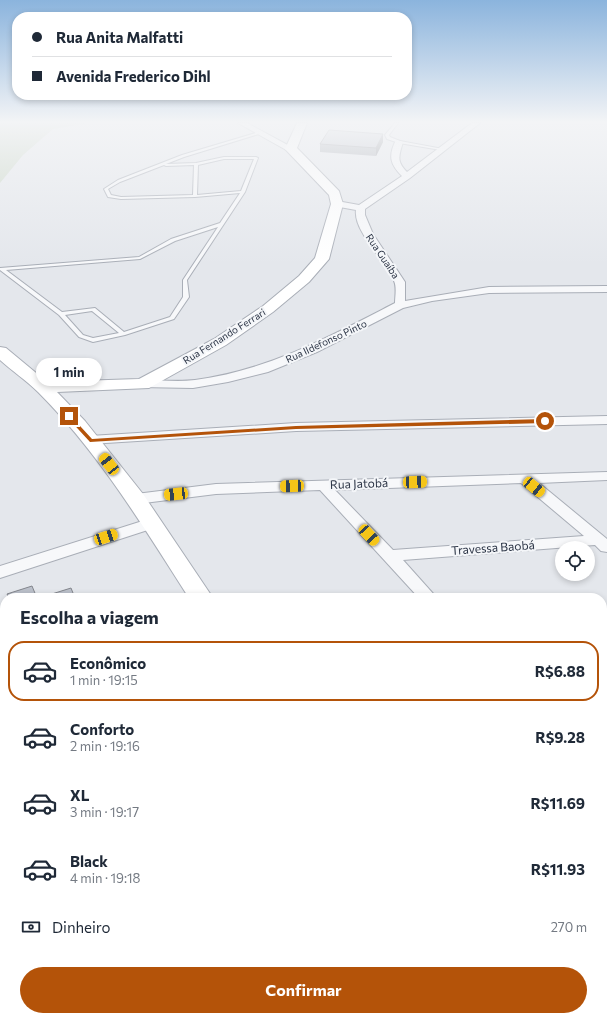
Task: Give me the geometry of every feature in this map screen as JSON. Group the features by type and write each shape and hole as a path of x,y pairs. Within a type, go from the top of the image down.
{"main road":[{"path":"313,171 334,194 337,204"},
{"name":"Rua Fernando Ferrari","path":"143,384 220,342 268,309 304,279 322,259 337,204"},
{"path":"0,352 43,387 90,440 136,499 199,593"},
{"name":"Rua Ildefonso Pinto","path":"43,387 143,384"}],"street":[{"path":"402,171 407,176"},
{"path":"337,204 361,208 414,171"},
{"name":"Rua Guaíba","path":"361,208 360,215 368,234 400,282 400,305"},
{"name":"Rua Ildefonso Pinto","path":"143,384 193,384 228,378 264,369 313,349 400,305 432,298 489,290 607,289"},
{"path":"90,440 296,428 607,420"},
{"name":"Rua Jatobá","path":"136,499 216,489 607,476"},
{"path":"524,478 603,543"},
{"path":"323,485 424,593"},
{"path":"0,572 152,523"},
{"name":"Travessa Baobá","path":"388,556 603,543"}],"lane":[{"path":"147,171 119,181 106,189 110,196 121,198 195,196 243,192"},
{"path":"195,196 196,171"},
{"path":"1,269 61,314 81,336 93,340 123,334 172,318 186,297 185,280 243,192 251,171"},
{"path":"1,269 140,258 173,240 222,224"},
{"path":"61,314 93,309 123,334"}],"green space":[{"path":"0,171 10,171 0,183"}],"building":[{"path":"32,586 35,593 10,593"},
{"path":"71,588 73,593 55,593"}],"route":[{"path":"69,416 90,440 296,428 545,421"}]}
